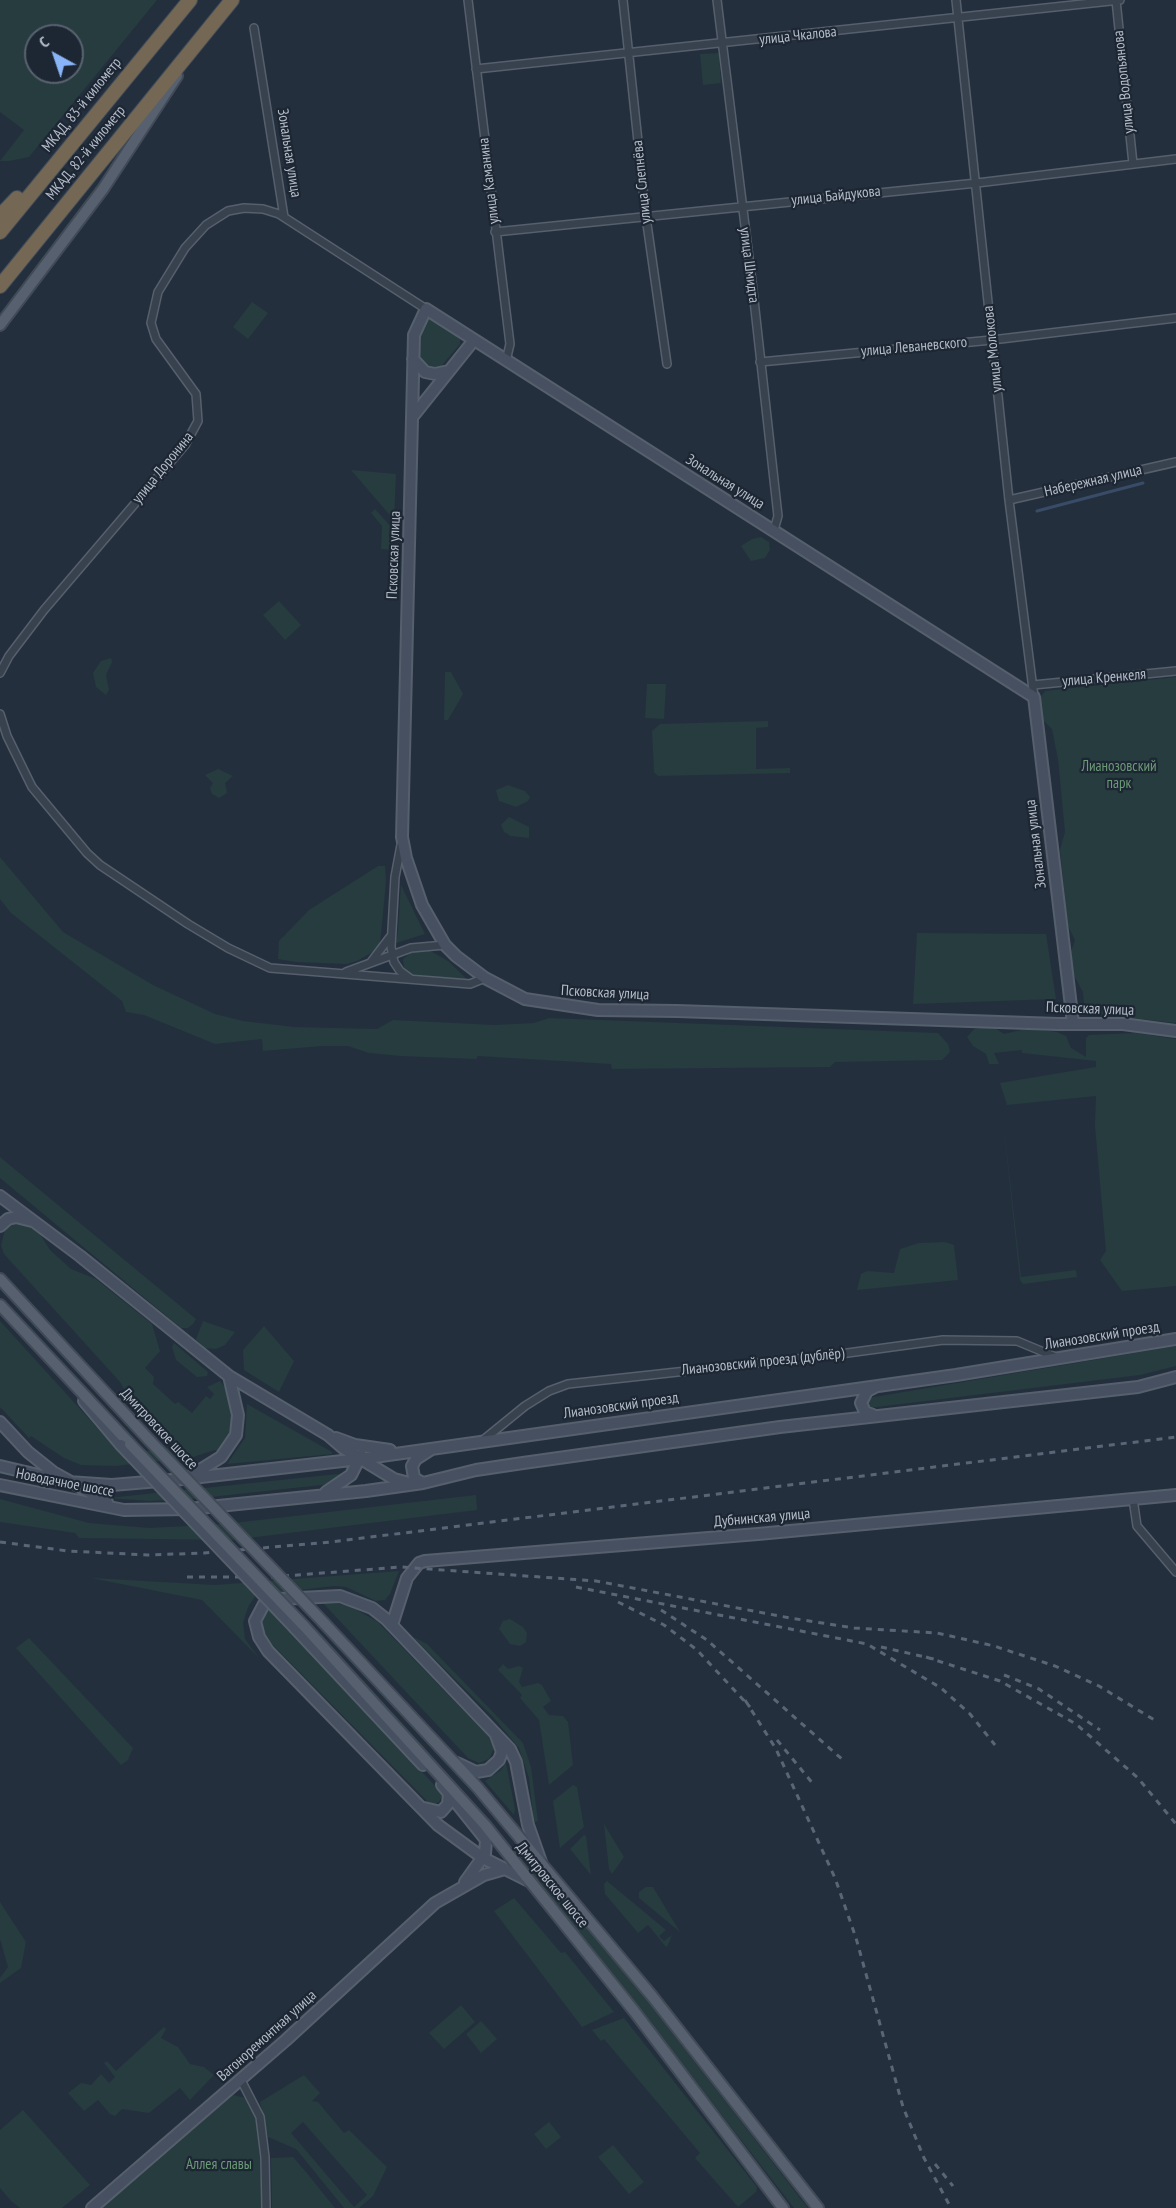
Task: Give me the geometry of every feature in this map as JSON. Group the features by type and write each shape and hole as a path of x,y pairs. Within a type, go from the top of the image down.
{"highway":[{"name":"МКАД, 83-й километр","path":"0,232 190,0"},
{"path":"198,41 232,0"},
{"name":"МКАД, 82-й километр","path":"0,286 198,41"},
{"path":"0,216 93,118"}],"main road":[{"path":"0,325 103,189 151,119 198,41"},
{"name":"Дмитровское шоссе","path":"1,1278 150,1442 454,1761 652,1996 818,2208"},
{"name":"Дмитровское шоссе","path":"0,1305 125,1444 454,1789 634,2012 783,2208"}],"street":[{"name":"улица Каманина","path":"468,0 510,344 506,361"},
{"name":"улица Слепнёва","path":"623,0 646,217 668,364"},
{"name":"улица Шмидта","path":"717,0 777,516 774,530"},
{"name":"улица Молокова","path":"956,0 1009,500 1034,697"},
{"name":"улица Чкалова","path":"476,69 1117,0"},
{"name":"улица Водопьянова","path":"1117,0 1133,164"},
{"name":"Зональная улица","path":"254,28 284,217 1034,697 1073,1023"},
{"name":"улица Байдукова","path":"495,232 977,183 1176,159"},
{"name":"улица Доронина","path":"0,673 9,656 44,610 185,445 198,421 196,394 190,382 156,339 151,323 158,292 185,248 206,225 228,212 253,208 271,211 284,217"},
{"name":"Псковская улица","path":"426,309 416,327 413,359 414,415 402,837 414,884 445,945 485,978 525,999 598,1011 1123,1024 1176,1031"},
{"name":"улица Леваневского","path":"760,362 992,340 1176,318"},
{"path":"414,415 474,340"},
{"path":"413,359 425,372 435,374 449,371"},
{"name":"Набережная улица","path":"1009,500 1176,462"},
{"name":"улица Кренкеля","path":"1033,685 1176,671"},
{"path":"0,714 7,736 32,787 87,853 100,865 228,948 270,968 470,984 485,978"},
{"path":"402,837 395,877 392,955 400,971 411,979"},
{"path":"364,967 378,955 391,935"},
{"path":"335,974 364,967 392,955 429,945 445,945"},
{"path":"0,1196 42,1226 229,1376 328,1435 360,1459 394,1479 421,1484"},
{"path":"0,1226 8,1219 16,1217 42,1226"},
{"name":"Лианозовский проезд","path":"68,1482 112,1485 360,1459 878,1386 1176,1339"},
{"name":"Лианозовский проезд (дублёр)","path":"482,1441 525,1406 549,1391 568,1384 833,1355 943,1340 1017,1341 1035,1346 1058,1358"},
{"path":"183,1479 218,1460 228,1450 236,1435 238,1415 229,1376"},
{"path":"0,1422 28,1452 68,1482 124,1510 179,1509 421,1484 476,1470 523,1463 875,1415 1138,1387 1176,1377"},
{"path":"875,1415 865,1412 861,1403 867,1391 878,1386"},
{"path":"328,1435 355,1445 403,1452"},
{"path":"320,1495 343,1482 360,1459 361,1454 355,1445"},
{"path":"421,1484 414,1478 412,1466 423,1453 436,1447"},
{"name":"Новодачное шоссе","path":"0,1466 68,1482"},
{"path":"63,1498 71,1493 68,1482"},
{"name":"Новодачное шоссе","path":"0,1485 124,1510"},
{"name":"Дубнинская улица","path":"392,1625 407,1578 419,1563 425,1561 758,1534 1176,1494"},
{"path":"1133,1499 1137,1526 1176,1572"},
{"name":"Дмитровское шоссе","path":"418,1804 268,1651 259,1637 255,1622 259,1610 270,1600 330,1594 363,1604 392,1625 492,1727 510,1749 516,1762 524,1803 543,1866"},
{"path":"299,1627 449,1793 483,1835 487,1845 483,1858"},
{"name":"Дмитровское шоссе","path":"454,1761 476,1772 483,1772 494,1766 502,1752 492,1727"},
{"path":"418,1804 429,1810 441,1812 448,1804 449,1793"},
{"path":"418,1804 451,1836 483,1858 531,1882"},
{"name":"Вагоноремонтная улица","path":"461,1886 483,1858"},
{"name":"Вагоноремонтная улица","path":"92,2208 241,2080 410,1925 461,1886 484,1875 505,1869"},
{"path":"241,2080 260,2116 265,2157 266,2208"}],"green space":[{"path":"0,0 157,0 29,157 0,161 24,130 0,112"},
{"path":"719,53 721,83 703,85 700,54"},
{"path":"252,302 268,313 248,339 233,327"},
{"path":"432,317 456,331 460,337 460,344 438,370 427,368 416,357 417,342 426,319"},
{"path":"351,470 396,474 394,520"},
{"path":"375,509 394,530 393,550 381,549 382,526 371,513"},
{"path":"761,537 769,542 770,550 765,558 751,561 741,546 752,539"},
{"path":"279,601 301,625 285,640 263,615"},
{"path":"111,658 112,662 106,675 109,690 106,695 96,687 93,673 101,661"},
{"path":"445,672 451,672 463,694 448,720 444,720"},
{"name":"Лианозовский парк","path":"1176,677 1176,1023 1102,1015 1084,1003 1083,992 1072,972 1071,952 1075,940 1068,926 1060,850 1065,832 1058,759 1052,729 1044,721 1038,701 1045,691"},
{"path":"647,684 666,684 664,719 645,718"},
{"path":"768,721 768,727 756,728 756,769 790,768 790,773 658,776 654,772 652,731 660,724"},
{"path":"218,769 233,776 225,783 227,793 219,798 212,794 210,788 213,783 205,775"},
{"path":"508,785 525,791 530,797 528,801 516,807 499,801 496,790"},
{"path":"509,817 529,827 529,838 511,836 504,832 501,825"},
{"path":"0,857 63,932 153,985 215,1014 243,1021 294,1027 377,1029 393,1020 494,1025 534,1023 549,1018 938,1033 948,1044 950,1052 942,1060 835,1062 830,1067 612,1069 611,1064 478,1056 476,1059 401,1056 369,1053 348,1046 263,1051 262,1039 215,1044 144,1015 126,1012 122,1001 11,913 0,899"},
{"path":"378,866 385,866 386,882 380,944 376,950 347,964 278,959 279,941 309,910"},
{"path":"401,885 425,934 396,943 398,931"},
{"path":"917,933 1046,934 1056,999 913,1004"},
{"path":"414,950 429,950 448,961 469,981 410,974 404,968 403,959"},
{"path":"992,1026 1004,1034 1030,1028 1057,1032 1066,1036 1071,1048 1086,1057 1086,1038 1089,1035 1136,1033 1176,1039 1176,1286 1122,1291 1100,1260 1106,1251 1095,1126 1096,1096 1007,1105 1000,1083 1096,1067 1096,1061 1022,1053 1022,1050 994,1053 999,1064 989,1064 986,1054 973,1046 967,1037 974,1029"},
{"path":"1002,1110 1021,1277 1076,1270 1077,1277 1023,1284 1020,1280"},
{"path":"0,1157 196,1319 193,1324 188,1328 181,1328 0,1178"},
{"path":"25,1222 38,1231 50,1250 71,1269 96,1279 152,1324 160,1351 145,1368 154,1377 153,1384 175,1404 178,1402 192,1413 206,1396 210,1399 214,1394 207,1387 220,1381 228,1391 234,1415 233,1430 218,1452 215,1450 193,1457 116,1466 81,1465 64,1458 31,1436 29,1438 0,1407 0,1321 122,1455 173,1447 130,1400 120,1382 4,1254 1,1245 5,1230 16,1223"},
{"path":"945,1242 954,1245 958,1280 857,1290 861,1274 867,1271 894,1273 900,1249 919,1243"},
{"path":"203,1321 235,1332 225,1345 216,1349 204,1348 196,1339"},
{"path":"264,1326 294,1361 279,1392 244,1370 243,1350"},
{"path":"174,1343 208,1372 207,1376 197,1377 176,1360 172,1347"},
{"path":"1176,1346 1176,1366 1140,1375 868,1408 865,1402 868,1398"},
{"path":"247,1404 332,1454 227,1464 245,1438"},
{"path":"348,1473 329,1484 192,1499 149,1501 108,1498"},
{"path":"476,1495 477,1510 232,1540 79,1538 75,1533 0,1522 0,1499 89,1523 149,1528 225,1524"},
{"path":"399,1571 390,1594 385,1600 376,1601 346,1587 334,1586 256,1595 248,1607 243,1623 245,1639 259,1658 202,1600 91,1578 215,1585"},
{"path":"321,1601 350,1606 378,1622 490,1738 494,1748 489,1759 479,1763 468,1758"},
{"path":"268,1608 439,1790 442,1796 439,1802 434,1804 428,1802 265,1637 262,1620"},
{"path":"510,1619 523,1627 527,1633 526,1642 520,1646 510,1644 499,1629 503,1621"},
{"path":"413,1637 427,1644 523,1743 531,1767 538,1821 535,1822 533,1816 529,1778 519,1748 493,1717"},
{"path":"29,1638 133,1748 128,1760 121,1765 16,1648"},
{"path":"503,1664 508,1669 519,1666 523,1668 519,1682 522,1687 538,1683 542,1685 551,1701 543,1707 549,1715 563,1716 568,1722 573,1765 549,1785 539,1720 520,1698 522,1695 498,1670"},
{"path":"506,1763 515,1809 514,1815 485,1781 501,1770"},
{"path":"573,1785 577,1787 584,1827 560,1848 553,1801"},
{"path":"604,1824 624,1857 612,1874 609,1869"},
{"path":"584,1835 586,1836 591,1875 570,1849"},
{"path":"524,1853 646,1999 808,2208 794,2208 520,1856"},
{"path":"607,1881 666,1930 659,1936 664,1941 672,1935 666,1947 648,1925 638,1933 605,1894 604,1884"},
{"path":"646,1887 653,1887 680,1932 639,1898 639,1892"},
{"path":"514,1898 561,1953 565,1952 614,2012 582,2027 494,1911"},
{"path":"0,1902 26,1942 21,1968 0,1983 0,1978 8,1967 0,1939"},
{"path":"461,2005 475,2022 444,2049 429,2033"},
{"path":"624,2018 757,2187 756,2192 738,2207 695,2158 700,2153 604,2039 601,2041 592,2030"},
{"path":"481,2021 497,2039 481,2053 466,2034"},
{"path":"164,2027 166,2029 161,2038 178,2047 190,2064 204,2067 214,2075 190,2100 180,2088 149,2113 122,2109 115,2116 110,2114 98,2100 84,2111 68,2093 81,2083 91,2085 101,2074 109,2083 115,2077 104,2063 107,2061 116,2071"},
{"path":"304,2075 320,2093 312,2101 318,2102 344,2133 349,2130 387,2167 373,2196 359,2208 344,2208 296,2149 268,2137 260,2102","holes":["303,2122 367,2195 354,2207 291,2133"]},
{"name":"Аллея славы","path":"233,2095 246,2098 255,2116 263,2157 264,2208 101,2208"},
{"path":"23,2110 90,2185 62,2208 20,2208 0,2188 0,2130"},
{"path":"549,2122 561,2137 546,2149 534,2134"},
{"path":"613,2145 644,2182 629,2194 598,2157"},
{"path":"293,2157 335,2208 272,2208 271,2158"}],"waterway":[{"path":"1037,511 1143,483"}],"railway":[{"path":"0,1542 68,1551 148,1555 204,1553 331,1542 1176,1437"},
{"path":"187,1577 271,1577 401,1567 596,1581 790,1618 854,1628 937,1633 994,1646 1055,1666 1099,1686 1156,1721"},
{"path":"576,1587 867,1644 941,1688 970,1714 995,1745"},
{"path":"618,1602 664,1625 697,1650 750,1707"},
{"path":"661,1610 707,1640 843,1760"},
{"path":"881,1647 934,1659"},
{"path":"926,1657 1000,1681 1076,1724 1138,1778 1176,1824"},
{"path":"1004,1675 1039,1689 1100,1730"},
{"path":"745,1700 776,1749 835,1878 856,1938 903,2107 924,2158 951,2208"},
{"path":"777,1740 814,1785"},
{"path":"935,2164 953,2186"}]}
